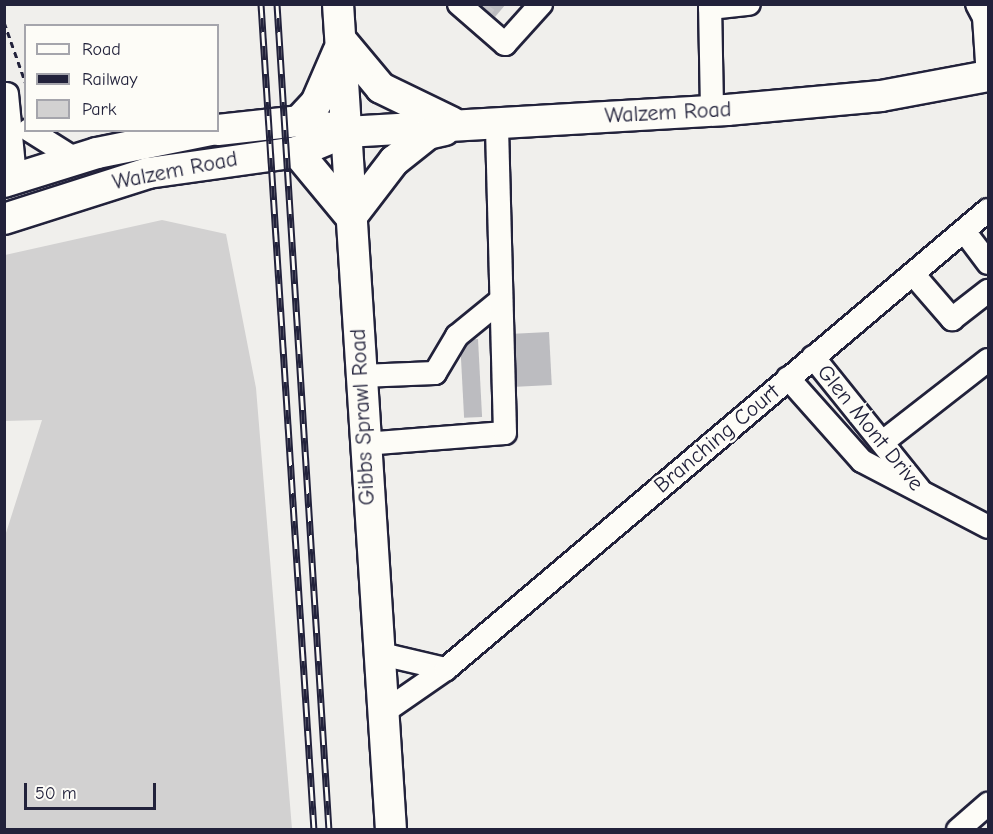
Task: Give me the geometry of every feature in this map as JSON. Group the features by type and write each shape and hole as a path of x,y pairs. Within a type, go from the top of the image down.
{"main road":[{"name":"Gibbs Sprawl Road","path":"338,4 377,653 384,712 391,830"},
{"path":"298,121 316,103 341,40 381,88 430,115 463,125"},
{"name":"Walzem Road","path":"219,130 298,121 346,132 463,125 497,126 712,111 881,96 988,76"},
{"path":"297,152 351,218 394,161 428,134 463,125"},
{"name":"Walzem Road","path":"10,179 75,159 202,132"},
{"name":"Walzem Road","path":"4,219 148,173 297,152 346,132"}],"street":[{"path":"472,9 504,44 542,4"},
{"path":"712,111 710,6 748,4"},
{"path":"977,4 984,17 988,76"},
{"path":"12,88 24,119"},
{"path":"10,179 12,88"},
{"path":"364,444 505,433 497,126"},
{"path":"32,132 75,159"},
{"name":"Branching Court","path":"384,712 446,669 988,210"},
{"path":"964,231 988,263"},
{"path":"913,274 952,319 988,291"},
{"path":"362,376 435,373 457,336 501,300"},
{"name":"Glen Mont Drive","path":"813,357 884,441 928,499"},
{"path":"884,441 988,360"},
{"name":"Glen Mont Drive","path":"788,378 862,461 928,499 988,527"},
{"path":"377,653 446,669"},
{"path":"958,830 988,804"}],"path":[{"path":"4,22 12,88"}],"green space":[{"path":"162,220 226,234 256,388 292,829 5,829 5,536 42,420 5,421 5,255"}],"building":[{"path":"480,4 506,4 495,17"},
{"path":"549,332 552,385 517,387 514,334"},
{"path":"478,339 482,417 464,418 460,340"}],"railway":[{"path":"261,4 314,830"},
{"path":"277,4 329,830"}]}
